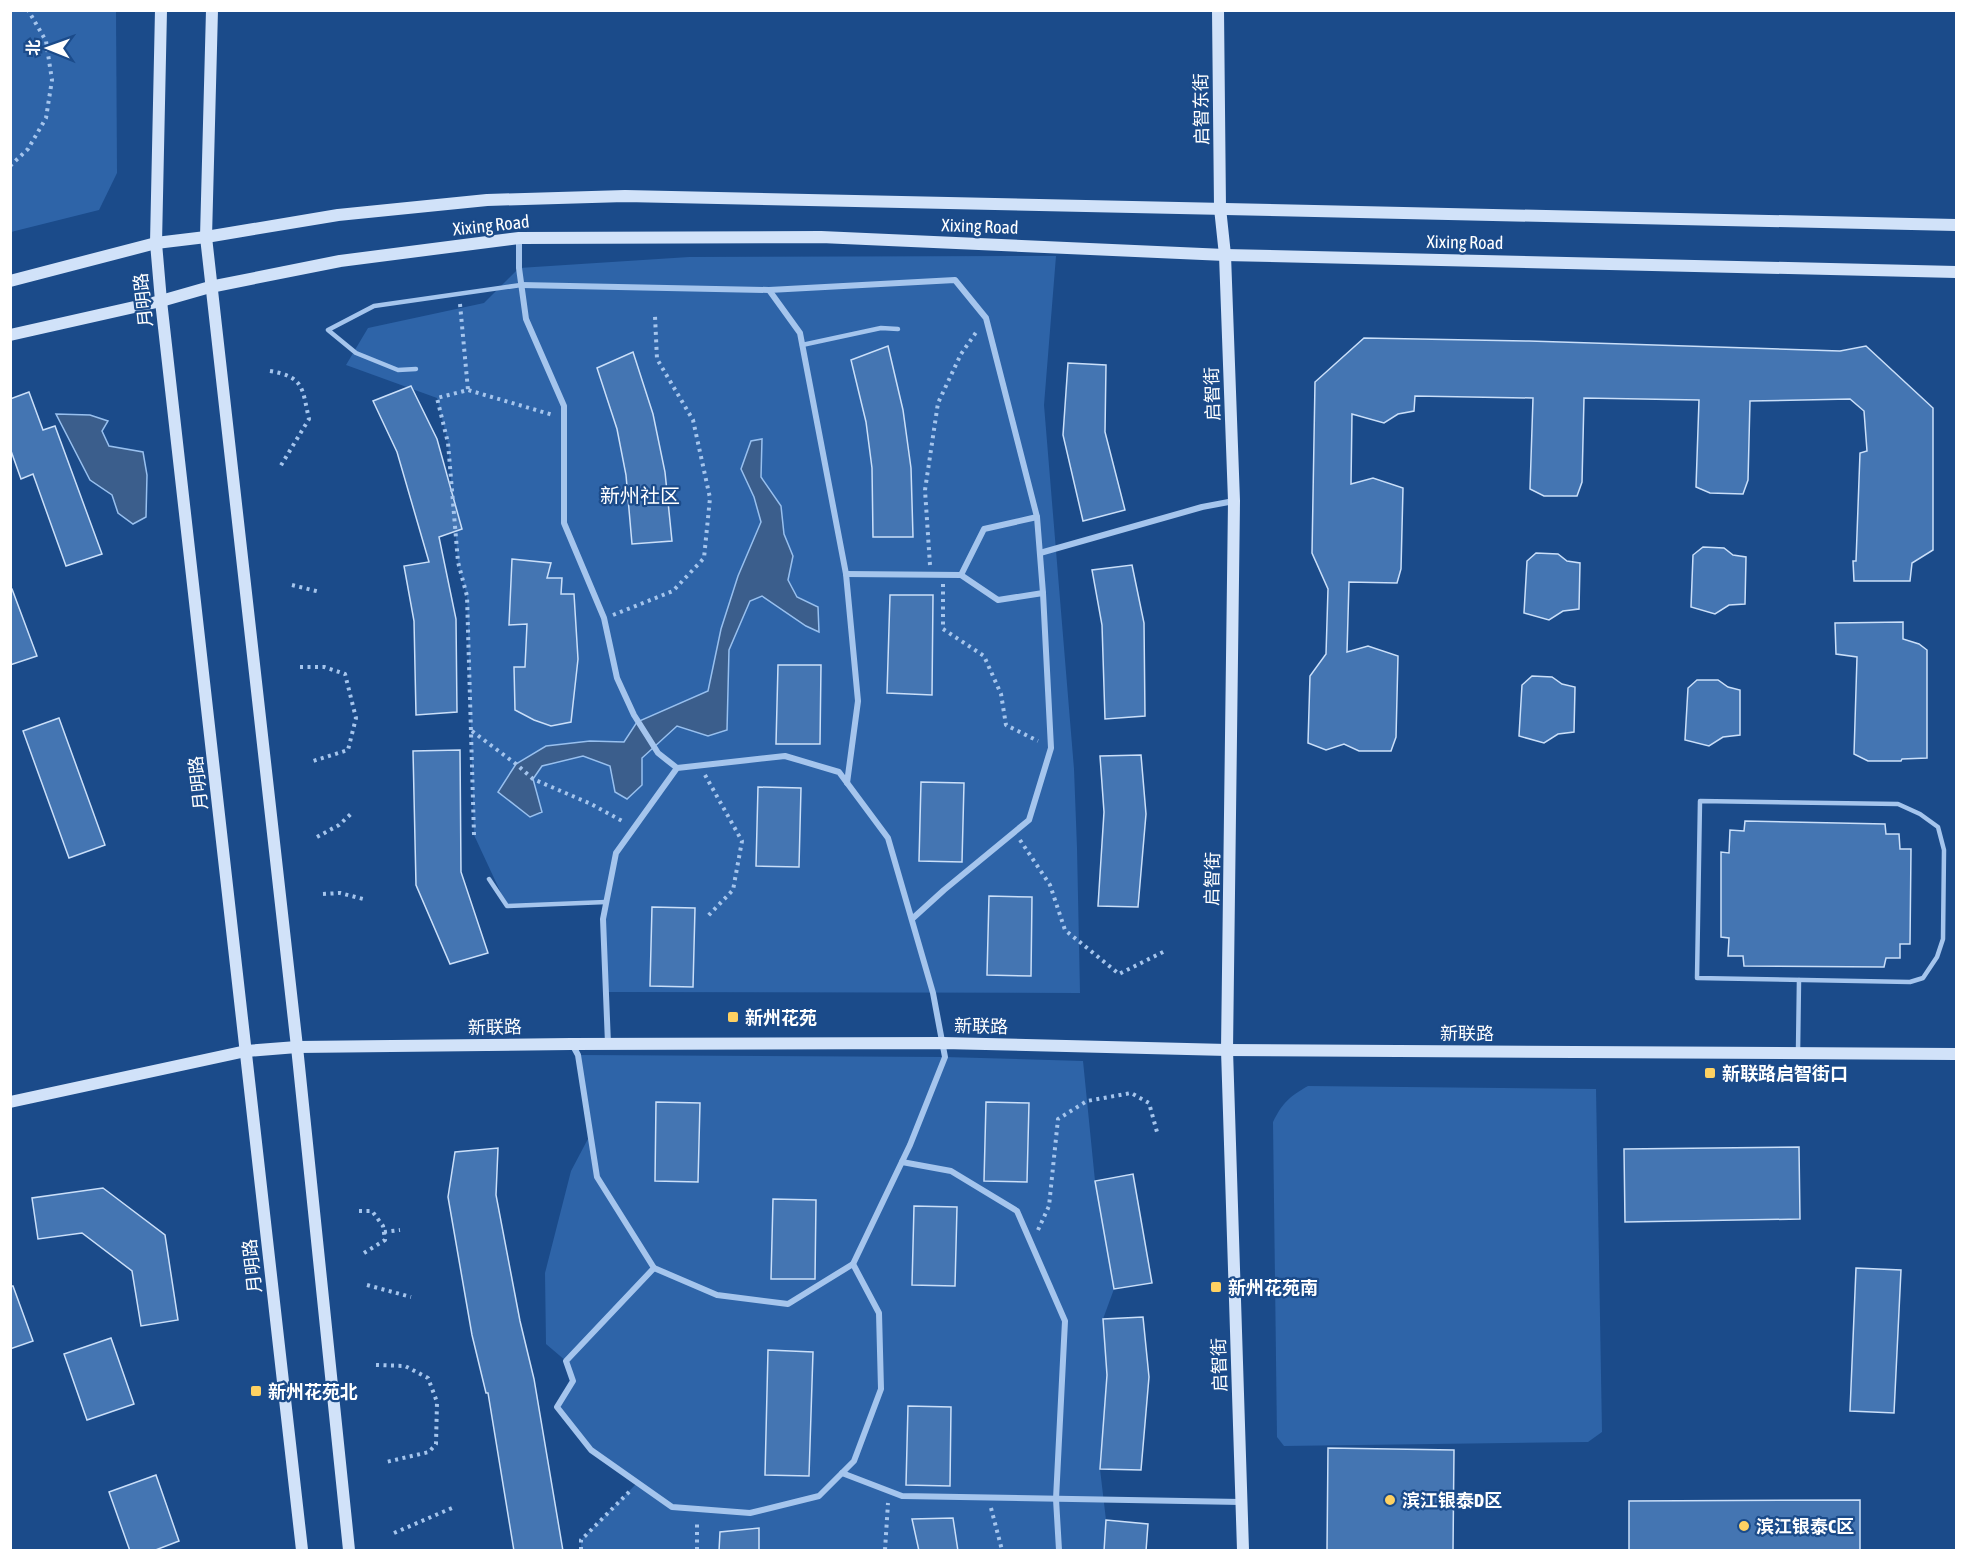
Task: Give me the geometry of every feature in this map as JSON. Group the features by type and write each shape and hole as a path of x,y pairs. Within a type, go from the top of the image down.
{"street":[{"name":"月明路","path":"161,10 156,243 161,301 302,1551"},
{"path":"212,10 206,237 210,287 297,1047 349,1551"},
{"name":"启智东街","path":"1218,10 1220,208"},
{"name":"Xixing Road","path":"10,281 156,243 350,213 487,200 602,196 1956,225"},
{"name":"启智街","path":"1220,208 1225,255 1234,501 1227,1050 1243,1551"},
{"name":"Xixing Road","path":"10,335 161,301 210,287 340,261 519,238 821,237 1225,255 1956,272"},
{"path":"519,238 521,285 526,319 564,406 564,523 604,618 616,678 634,715 658,753 677,768 785,756 839,772 888,838 933,993 945,1057 902,1162 853,1264 788,1304 717,1295 654,1268 597,1177 578,1055 572,1044"},
{"path":"521,285 769,290 955,280 986,318 1037,517 1051,748 1029,820 912,919"},
{"path":"769,290 800,333 846,574 858,701 847,783"},
{"path":"1040,553 1202,507 1234,501"},
{"path":"962,574 984,529 1037,517"},
{"path":"846,574 962,574 998,600 1043,593"},
{"path":"608,1044 603,919 616,853 677,768"},
{"name":"新联路","path":"10,1102 246,1052 297,1047 943,1043 1227,1050 1956,1054"},
{"path":"902,1162 951,1171 1017,1211 1065,1321 1056,1499 1059,1551"},
{"path":"654,1268 566,1361 573,1381 557,1407 591,1450 672,1507 750,1513 819,1496 854,1461 881,1389 879,1313 853,1264"},
{"path":"843,1473 902,1496 1241,1502"}],"lane":[{"path":"416,369 398,370 356,353 328,330 374,306 521,285"},
{"path":"802,345 880,328 898,329"},
{"path":"1700,801 1898,804 1920,814 1938,827 1944,850 1943,939 1937,957 1923,978 1910,982 1799,980 1697,978 1700,801"},
{"path":"489,879 507,906 606,902"},
{"path":"1798,1053 1799,980"}],"path":[{"path":"10,166 28,149 46,118 52,80 45,41 28,10"},
{"path":"459,294 468,390"},
{"path":"604,618 673,591 704,558 710,498 693,420 657,359 655,315"},
{"path":"930,574 925,490 938,404 961,354 986,318"},
{"path":"270,371 287,374 302,385 309,418 280,467"},
{"path":"474,835 467,596 458,562 448,443 437,398 468,390 563,418"},
{"path":"943,574 943,629 984,656 1001,694 1006,725 1051,748"},
{"path":"292,585 320,592"},
{"path":"300,667 324,667 345,675 356,718 348,750 309,762"},
{"path":"471,731 533,779 591,804 634,827"},
{"path":"700,766 742,841 733,890 706,918"},
{"path":"317,837 339,825 352,813"},
{"path":"1014,832 1050,885 1065,930 1119,974 1167,950"},
{"path":"323,894 340,893 363,899"},
{"path":"1032,1245 1049,1206 1058,1119 1087,1101 1131,1093 1149,1103 1157,1132"},
{"path":"359,1211 372,1211 383,1226 385,1240 364,1253"},
{"path":"384,1232 400,1230"},
{"path":"367,1285 411,1297"},
{"path":"376,1365 405,1366 428,1378 437,1402 436,1444 429,1452 386,1462"},
{"path":"581,1551 580,1540 637,1483"},
{"path":"885,1551 889,1490"},
{"path":"988,1498 1002,1551"},
{"path":"394,1533 452,1508"},
{"path":"697,1509 697,1551"}],"shaded area":[{"path":"10,11 116,11 117,173 99,210 11,232"},
{"path":"1056,256 1044,405 1074,769 1080,993 606,992 606,902 507,906 474,835 467,596 458,562 448,443 437,398 346,365 368,328 484,303 519,268 689,257"},
{"path":"56,414 90,415 108,421 102,431 109,446 143,452 147,475 146,517 133,524 118,513 112,495 90,480"},
{"path":"762,439 761,477 781,506 784,534 793,556 788,580 797,597 818,607 819,632 806,626 762,596 750,601 729,650 727,730 708,736 677,726 642,758 642,785 627,799 615,792 610,766 583,756 542,766 533,779 542,812 530,817 498,792 516,764 546,746 590,741 624,742 637,722 708,691 721,629 738,576 761,522 754,497 741,469 751,441"},
{"path":"578,1055 945,1057 1083,1061 1095,1181 1114,1289 1103,1319 1107,1375 1100,1469 1106,1520 1104,1550 581,1550 581,1540 637,1483 591,1450 557,1407 573,1381 566,1361 546,1344 545,1273 571,1171 590,1135"},
{"path":"1308,1086 1596,1089 1602,1432 1588,1442 1284,1446 1277,1437 1273,1122 1287,1101"}],"building":[{"path":"1364,338 1840,351 1866,346 1933,408 1933,550 1912,563 1910,581 1854,581 1853,561 1856,561 1860,453 1867,451 1864,411 1850,399 1750,401 1748,480 1743,494 1710,493 1696,487 1699,400 1584,398 1582,482 1577,496 1544,496 1530,489 1533,398 1415,396 1414,411 1398,414 1384,423 1352,414 1351,484 1373,478 1403,488 1401,569 1397,583 1349,582 1347,652 1368,646 1398,656 1396,737 1391,751 1359,751 1344,744 1326,750 1308,743 1310,676 1326,654 1328,589 1312,553 1315,382"},
{"path":"888,346 903,410 911,468 913,537 873,537 872,468 866,422 851,360"},
{"path":"633,352 653,414 665,472 672,541 632,544 626,475 617,429 597,368"},
{"path":"1068,363 1106,365 1105,432 1125,510 1083,521 1063,435"},
{"path":"411,386 437,439 462,529 439,537 456,619 457,712 416,715 414,621 404,566 429,562 397,452 373,401"},
{"path":"29,392 43,430 55,426 102,554 66,566 33,474 21,479 10,448 10,399"},
{"path":"1703,547 1724,548 1733,555 1746,557 1745,604 1729,605 1715,614 1691,607 1693,555"},
{"path":"1536,553 1558,554 1567,561 1580,563 1579,609 1563,611 1549,620 1524,613 1527,561"},
{"path":"512,559 551,563 547,578 562,578 561,594 574,594 578,659 571,722 551,726 515,710 514,667 525,667 527,624 509,625"},
{"path":"1132,565 1144,623 1145,716 1105,719 1102,625 1092,570"},
{"path":"10,589 12,589 37,656 10,665"},
{"path":"890,595 933,595 932,695 887,693"},
{"path":"1903,622 1903,639 1919,644 1927,650 1927,758 1868,761 1854,754 1857,657 1836,654 1835,623"},
{"path":"778,665 821,665 820,744 776,744"},
{"path":"1532,676 1552,677 1562,684 1575,687 1574,732 1558,734 1544,743 1519,736 1522,685"},
{"path":"1697,680 1718,680 1728,687 1740,690 1740,735 1723,737 1709,746 1685,740 1688,688"},
{"path":"59,718 105,845 69,858 23,731"},
{"path":"460,750 461,872 488,953 450,964 416,885 413,751"},
{"path":"1141,755 1146,814 1138,907 1098,906 1104,812 1100,756"},
{"path":"921,782 964,783 962,862 919,861"},
{"path":"758,787 801,788 799,867 756,866"},
{"path":"1745,821 1885,824 1886,834 1899,834 1900,849 1911,849 1910,944 1900,944 1900,958 1886,958 1884,967 1744,966 1743,956 1728,956 1729,938 1721,937 1721,852 1729,853 1730,830 1744,831"},
{"path":"989,896 1032,897 1031,976 987,975"},
{"path":"652,907 695,908 693,987 650,986"},
{"path":"656,1102 700,1103 698,1182 655,1181"},
{"path":"986,1102 1029,1103 1027,1182 984,1181"},
{"path":"1799,1147 1800,1219 1625,1222 1624,1149"},
{"path":"498,1148 496,1195 520,1321 534,1379 563,1551 514,1551 488,1393 486,1393 472,1335 448,1197 455,1152"},
{"path":"1133,1174 1152,1283 1114,1289 1095,1181"},
{"path":"103,1188 165,1235 178,1320 141,1326 132,1271 82,1233 38,1239 32,1198"},
{"path":"773,1199 816,1200 815,1279 771,1279"},
{"path":"914,1206 957,1207 955,1286 912,1285"},
{"path":"1856,1268 1901,1270 1894,1413 1850,1411"},
{"path":"10,1286 13,1286 33,1341 10,1349"},
{"path":"1143,1317 1149,1377 1141,1470 1100,1469 1107,1375 1103,1319"},
{"path":"111,1338 134,1404 87,1420 64,1354"},
{"path":"768,1350 813,1352 809,1476 765,1475"},
{"path":"908,1406 951,1407 950,1486 906,1485"},
{"name":"滨江银泰D区","path":"1328,1448 1454,1450 1453,1551 1327,1551"},
{"path":"156,1475 179,1541 153,1551 130,1551 109,1492"},
{"name":"滨江银泰C区","path":"1860,1500 1860,1551 1629,1551 1629,1501"},
{"path":"953,1518 958,1551 919,1551 912,1519"},
{"path":"1106,1520 1148,1524 1146,1551 1104,1551"},
{"path":"759,1528 759,1551 719,1551 720,1532"}],"place":[{"name":"新州花苑","path":"733,1017"},
{"name":"新联路启智街口","path":"1710,1073"},
{"name":"新州花苑南","path":"1216,1287"},
{"name":"新州花苑北","path":"256,1391"},
{"name":"滨江银泰D区","path":"1390,1500"},
{"name":"滨江银泰C区","path":"1744,1526"}],"district":[{"name":"新州社区","path":"640,495"}]}
